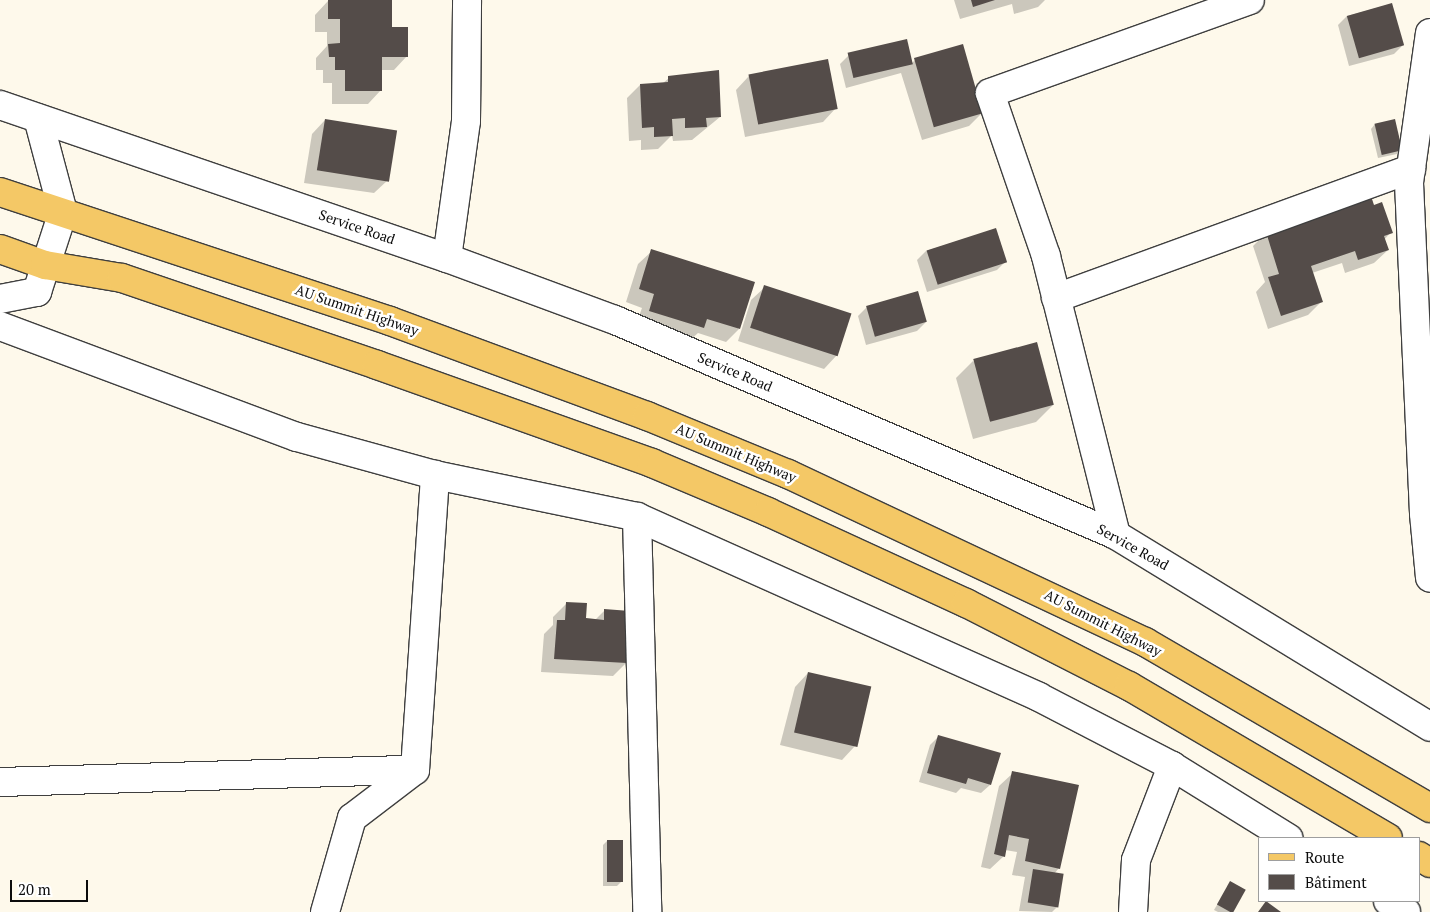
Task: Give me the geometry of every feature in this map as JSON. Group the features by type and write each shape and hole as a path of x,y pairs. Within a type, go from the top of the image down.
{"main road":[{"name":"AU Summit Highway","path":"0,192 390,321 647,416 788,474 1145,642 1430,808"},
{"path":"0,249 45,265 122,278 178,297 652,463 768,512 966,603 1128,686 1386,837"}],"street":[{"path":"447,258 466,121 467,0"},
{"path":"1116,535 1046,256 990,93 1250,0"},
{"path":"1430,33 1409,183 1424,514 1430,578"},
{"name":"Service Road","path":"0,105 447,258 615,320 1116,535 1430,727"},
{"path":"0,298 37,292 63,212 38,118"},
{"path":"1056,298 1411,169"},
{"path":"0,326 298,437 435,475 637,517 1038,697 1172,766 1286,837"},
{"path":"326,912 352,818 414,770 435,475"},
{"path":"637,517 647,912"},
{"path":"1133,912 1136,860 1172,766"},
{"path":"0,782 414,770"},
{"path":"1390,902 1406,912"}],"building":[{"path":"328,0 392,0 392,27 408,27 408,57 382,57 382,91 345,91 345,70 335,70 335,57 329,57 328,44 340,43 340,19 328,19"},
{"path":"971,0 995,0 973,7"},
{"path":"1392,3 1404,45 1359,58 1347,16"},
{"path":"907,39 913,64 853,78 848,53"},
{"path":"963,44 983,113 934,127 914,58"},
{"path":"828,59 838,109 758,125 748,74"},
{"path":"719,70 721,117 706,118 707,127 685,128 685,118 672,119 673,136 654,137 654,127 642,128 640,84 668,82 668,76"},
{"path":"325,119 397,130 389,182 317,170"},
{"path":"1395,119 1402,150 1382,155 1375,124"},
{"path":"1369,190 1374,205 1382,202 1393,233 1384,236 1389,250 1358,260 1355,251 1311,266 1323,302 1281,316 1268,277 1279,274 1266,232"},
{"path":"996,228 1007,262 938,285 927,251"},
{"path":"651,249 755,282 740,329 707,319 704,328 649,311 654,294 639,289"},
{"path":"764,285 851,313 838,356 750,328"},
{"path":"918,291 927,322 875,337 866,306"},
{"path":"1037,342 1054,405 990,422 973,359"},
{"path":"566,602 587,603 586,618 604,620 604,609 630,611 627,663 554,659 557,620 565,620"},
{"path":"808,672 871,687 857,747 794,732"},
{"path":"938,735 1001,753 991,785 968,778 966,784 927,773"},
{"path":"1012,771 1079,785 1060,869 1025,861 1029,839 1009,835 1005,857 994,854"},
{"path":"607,840 623,840 623,882 607,882"},
{"path":"1033,869 1064,874 1058,907 1028,903"},
{"path":"1230,881 1246,890 1233,912 1217,905"},
{"path":"1265,902 1267,902 1281,912 1258,912"}]}
